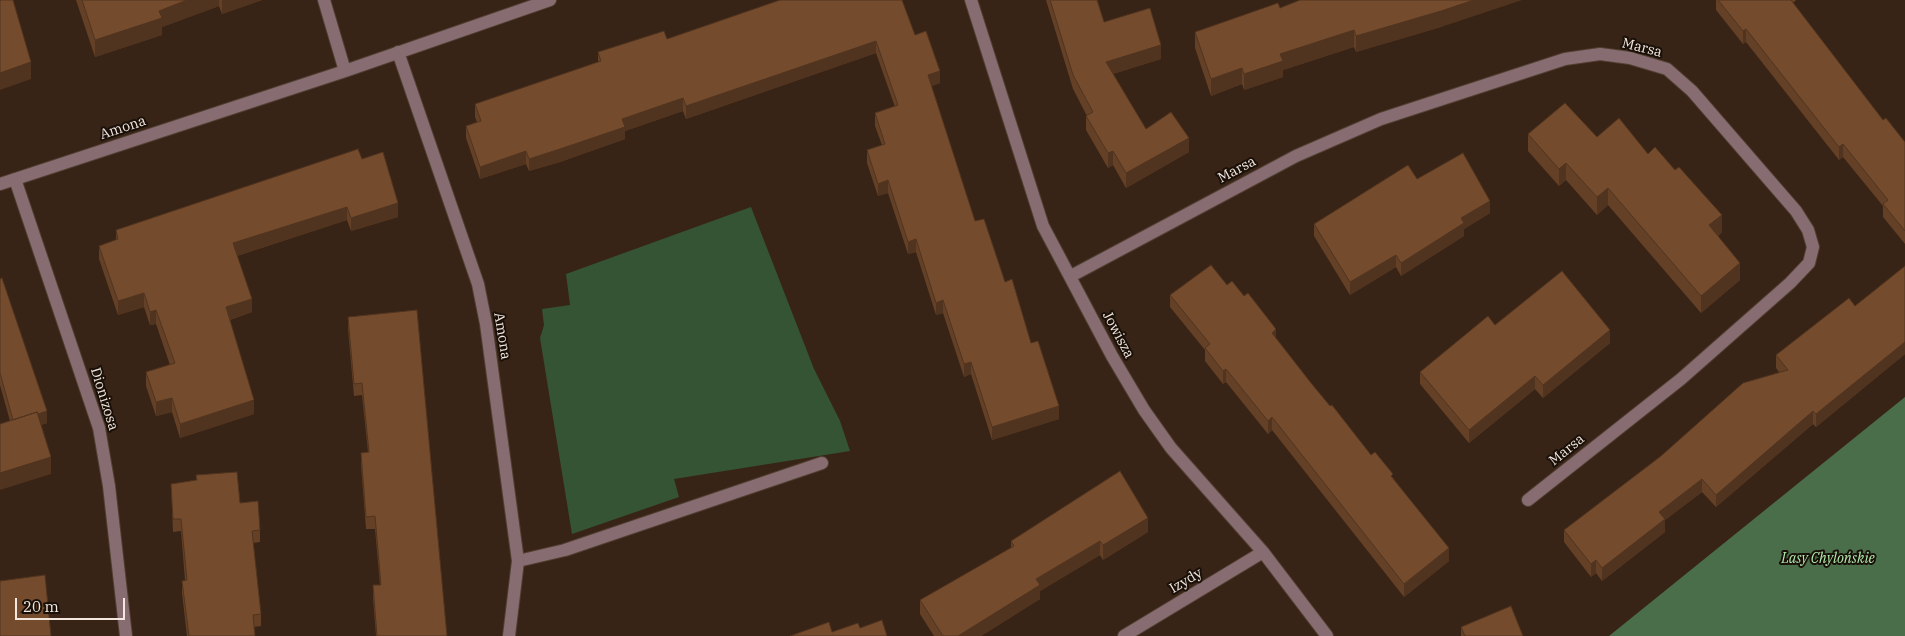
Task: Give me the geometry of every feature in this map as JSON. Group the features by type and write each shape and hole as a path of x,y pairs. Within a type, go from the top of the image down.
{"street":[{"path":"324,0 345,70"},
{"name":"Amona","path":"0,184 550,0"},
{"name":"Jowisza","path":"972,0 1043,226 1112,356 1144,410 1171,448 1263,552 1327,636"},
{"name":"Amona","path":"398,52 478,284 494,376 518,561 509,636"},
{"name":"Marsa","path":"1070,276 1296,156 1381,119 1565,59 1600,54 1630,58 1667,69 1692,91 1796,212 1808,230 1813,247 1809,263 1790,284 1680,378 1528,500"},
{"name":"Dionizosa","path":"15,179 99,428 109,486 126,636"},
{"path":"518,561 565,550 822,463"},
{"name":"Izydy","path":"1124,636 1263,552"}],"green space":[{"path":"751,207 814,369 840,421 850,451 674,479 679,497 572,534 540,338 544,325 542,309 570,305 566,274"},
{"name":"Lasy Chylońskie","path":"1905,397 1905,636 1609,636"}],"building":[{"path":"0,0 13,0 31,62 0,73"},
{"path":"82,0 187,0 159,11 162,18 95,40"},
{"path":"780,0 902,0 915,35 926,31 940,71 928,75 975,221 984,219 1005,282 1012,279 1031,343 1038,341 1059,406 992,427 971,362 964,364 943,300 936,303 916,239 908,242 888,180 878,184 867,150 885,144 875,113 898,105 876,41 686,106 683,98 622,119 625,127 529,159 526,151 480,167 466,126 481,121 475,104 601,61 598,52 664,31 667,39"},
{"path":"1050,0 1097,0 1104,22 1150,8 1161,45 1106,62 1146,129 1171,112 1189,138 1126,173 1113,151 1108,153 1086,116 1093,112 1073,75"},
{"path":"1300,0 1474,0 1356,36 1354,30 1280,54 1283,61 1244,74 1242,68 1211,79 1195,32 1278,3 1280,8"},
{"path":"1718,0 1791,0 1883,120 1886,118 1905,142 1905,231 1883,204 1888,200 1843,144 1839,147 1746,29 1743,31"},
{"path":"1565,103 1597,137 1619,118 1648,154 1655,147 1675,170 1679,167 1722,215 1709,225 1740,263 1701,296 1608,188 1597,197 1566,163 1559,169 1528,134"},
{"path":"358,149 362,159 383,152 398,203 351,218 347,207 233,243 252,299 226,307 254,400 180,424 172,398 156,402 146,372 175,363 156,310 150,312 144,293 118,301 99,246 118,239 116,230"},
{"path":"1463,153 1490,201 1461,218 1464,223 1401,263 1396,255 1350,282 1314,224 1408,165 1417,179"},
{"path":"1211,265 1227,285 1232,281 1244,296 1248,293 1276,329 1272,333 1311,383 1330,406 1332,405 1371,455 1375,452 1393,474 1391,476 1449,548 1404,584 1272,417 1268,421 1226,369 1223,371 1205,348 1210,344 1170,295"},
{"path":"1905,266 1905,342 1816,414 1813,411 1716,495 1702,479 1659,512 1665,519 1602,568 1596,560 1591,564 1564,530 1661,456 1743,383 1788,370 1776,355 1849,298 1855,306"},
{"path":"1562,271 1610,330 1543,385 1535,376 1469,430 1420,372 1488,316 1495,325"},
{"path":"2,278 47,411 38,414 37,412 13,420 0,373 0,279"},
{"path":"417,310 447,636 377,636 373,585 381,585 375,516 366,517 361,453 369,452 362,383 354,384 348,317"},
{"path":"37,412 51,457 0,473 0,424"},
{"path":"1120,471 1148,518 1103,545 1100,541 1036,579 1040,585 958,636 943,636 920,600 1014,546 1011,541"},
{"path":"237,472 240,503 258,501 260,530 252,531 261,614 253,615 255,636 189,636 182,581 187,580 181,519 173,519 171,484 197,480 196,475"},
{"path":"45,575 51,636 0,636 0,581"},
{"path":"1511,606 1523,636 1465,636 1461,627"},
{"path":"882,620 887,636 790,636 829,622 832,632 858,623 860,628"}]}
